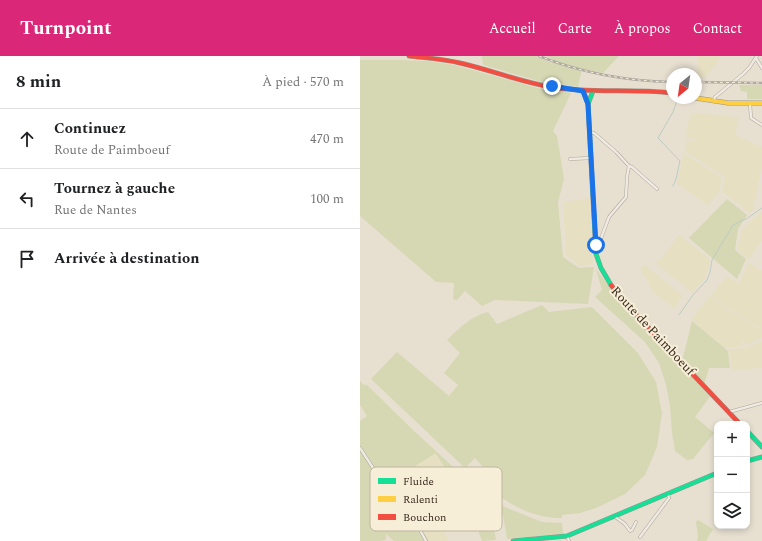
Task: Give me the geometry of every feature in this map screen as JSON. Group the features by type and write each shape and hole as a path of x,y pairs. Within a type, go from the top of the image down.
{"street":[{"path":"409,56 452,61 538,84 583,91 666,92"},
{"path":"713,101 721,92 743,74 756,57 762,68"},
{"name":"Route de Paimboeuf","path":"583,91 588,104 596,246 599,265 611,286 625,303 737,421"},
{"name":"Route de Paimboeuf","path":"588,104 593,91"},
{"path":"719,102 721,92"},
{"path":"702,99 719,102 762,103"},
{"path":"750,103 751,118 762,125"},
{"path":"590,132 594,133 616,152 629,166 657,189"},
{"path":"570,159 591,158"},
{"path":"596,246 600,241 609,217 626,197 629,166"},
{"path":"729,412 762,403"},
{"path":"750,434 762,447"},
{"path":"360,448 372,467"},
{"path":"750,460 762,457"},
{"path":"513,541 567,539 614,516 714,474"},
{"path":"640,537 669,498 668,494"},
{"path":"614,516 630,531 636,522"},
{"path":"421,531 426,541"}],"shaded area":[{"path":"698,56 719,56 719,60 705,78 702,78 702,68 697,68"},
{"path":"691,114 739,117 735,135 762,147 762,167 752,213 747,211 722,191 725,177 685,151 687,140 693,142 696,134 693,139 687,138 686,130"},
{"path":"684,153 722,178 719,192 708,205 677,184"},
{"path":"589,198 593,262 590,265 580,266 566,255 563,202"},
{"path":"762,212 762,240 749,259 737,249 742,229"},
{"path":"680,235 710,260 704,280 692,292 654,262 661,259"},
{"path":"748,262 762,271 762,329 729,309 711,295 727,276 739,284"},
{"path":"645,265 683,296 675,309 654,293 640,268"},
{"path":"710,296 728,310 762,330 762,338 747,345 742,340 741,341 744,346 723,348 691,319"},
{"path":"762,341 762,368 732,370 729,349 746,348"},
{"path":"435,453 444,467 415,467 414,466"},
{"path":"423,531 445,531 448,541 429,541"}],"green space":[{"path":"482,56 536,56 552,63 553,59 545,56 619,56 603,73 582,69 578,87 549,82 549,84 483,65"},
{"path":"360,60 428,61 454,65 538,88 571,93 553,131 557,136 564,179 558,202 563,257 579,268 594,267 588,304 495,300 482,306 465,291 457,300 453,299 454,283 436,282 360,216"},
{"path":"739,85 762,85 762,99 747,99 747,92 741,91"},
{"path":"727,199 747,215 738,229 735,250 746,259 737,279 689,238"},
{"path":"596,269 619,300 681,365 692,321 728,351 730,368 709,368 703,388 711,395 695,417 714,433 693,459 687,460 675,451 670,406 666,385 659,363 645,342 595,297 602,290"},
{"path":"542,305 549,312 592,307 638,353 656,382 662,413 657,447 645,475 625,494 596,508 580,513 562,515 562,518 537,515 525,511 502,498 502,467 483,467 475,458 466,467 464,467 371,379 397,352 449,396 458,385 444,373 460,353 447,340 476,316 488,312 497,324"},
{"path":"360,381 365,386 366,384 453,467 445,467 436,453 415,466 416,467 370,467 370,531 423,531 429,541 394,541 386,534 386,540 360,541 360,421 367,416 360,405"},
{"path":"502,505 542,522 562,523 563,534 507,539"},
{"path":"698,520 713,529 706,541 697,541 698,537 696,522"},
{"path":"478,531 494,531 496,540 482,541"}],"waterway":[{"path":"673,186 680,161 658,138 676,104"},
{"path":"679,315 693,295 707,280 712,260 733,225 746,219 762,208"}],"railway":[{"path":"539,56 571,67 604,75 638,80 666,82"},
{"path":"702,82 762,83"}],"traffic: fast":[{"path":"583,91 588,104 596,254 601,268 611,285"},
{"path":"588,104 593,91"},
{"path":"750,434 762,447"},
{"path":"750,460 762,457"},
{"path":"513,541 567,536 714,474"}],"traffic: slow":[{"path":"702,99 728,103 762,103"}],"traffic: jam":[{"path":"409,56 460,63 551,87 581,90 666,93"},
{"path":"611,285 625,303 737,421"}],"route":[{"path":"552,86 583,91 588,104 596,245"}]}
